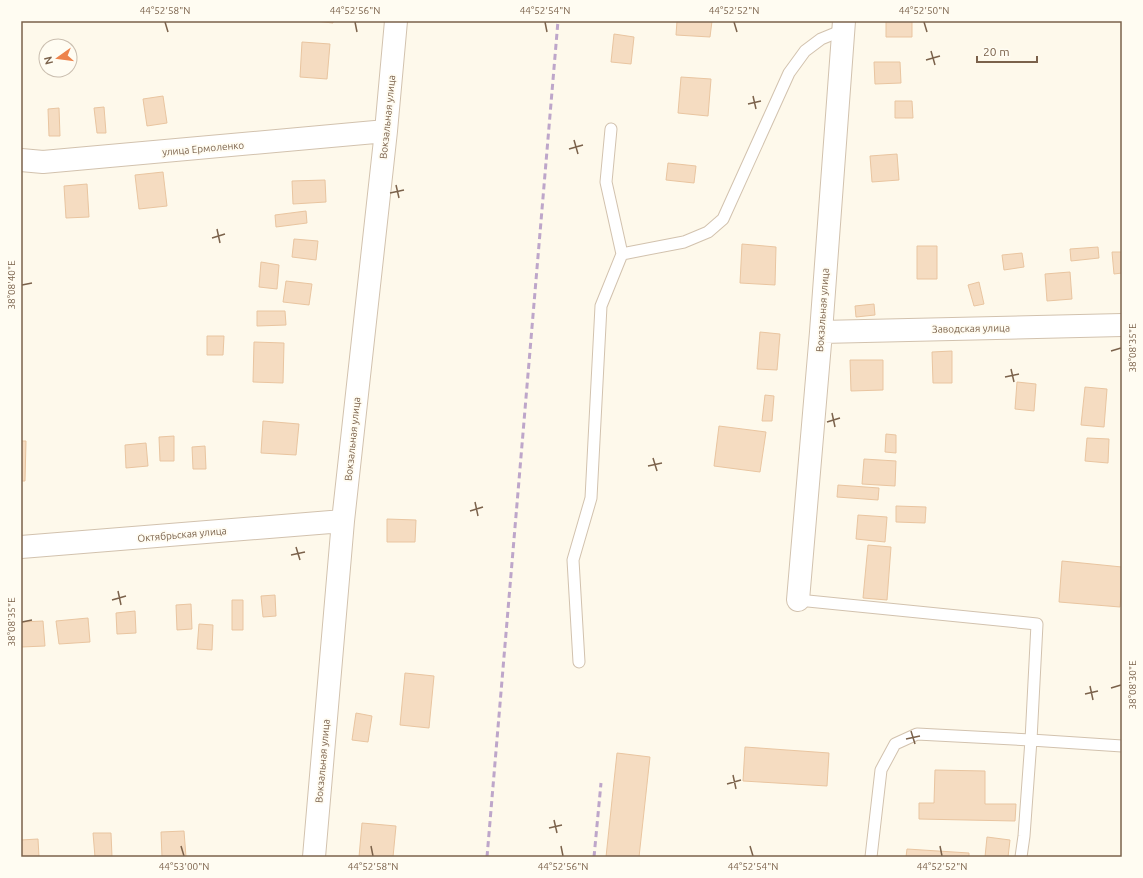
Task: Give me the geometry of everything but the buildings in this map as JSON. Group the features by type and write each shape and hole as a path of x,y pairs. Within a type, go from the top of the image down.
{"street":[{"name":"Вокзальная улица","path":"314,857 343,521 386,131 396,21"},
{"name":"Вокзальная улица","path":"798,600 821,332 844,26"},
{"name":"улица Ермоленко","path":"21,160 42,162 386,131"},
{"name":"Заводская улица","path":"821,332 1122,325"},
{"name":"Октябрьская улица","path":"21,547 343,521"}],"lane":[{"path":"622,254 684,242 708,232 723,219 789,73 805,51 821,39 844,26"},
{"path":"579,662 573,560 591,498 601,306 622,254 606,182 611,130"},
{"path":"798,600 1038,624 1024,836 1021,857"},
{"path":"871,857 881,770 895,744 917,734 1122,746"}],"railway":[{"path":"487,857 558,21"},
{"path":"594,857 601,783"}]}
